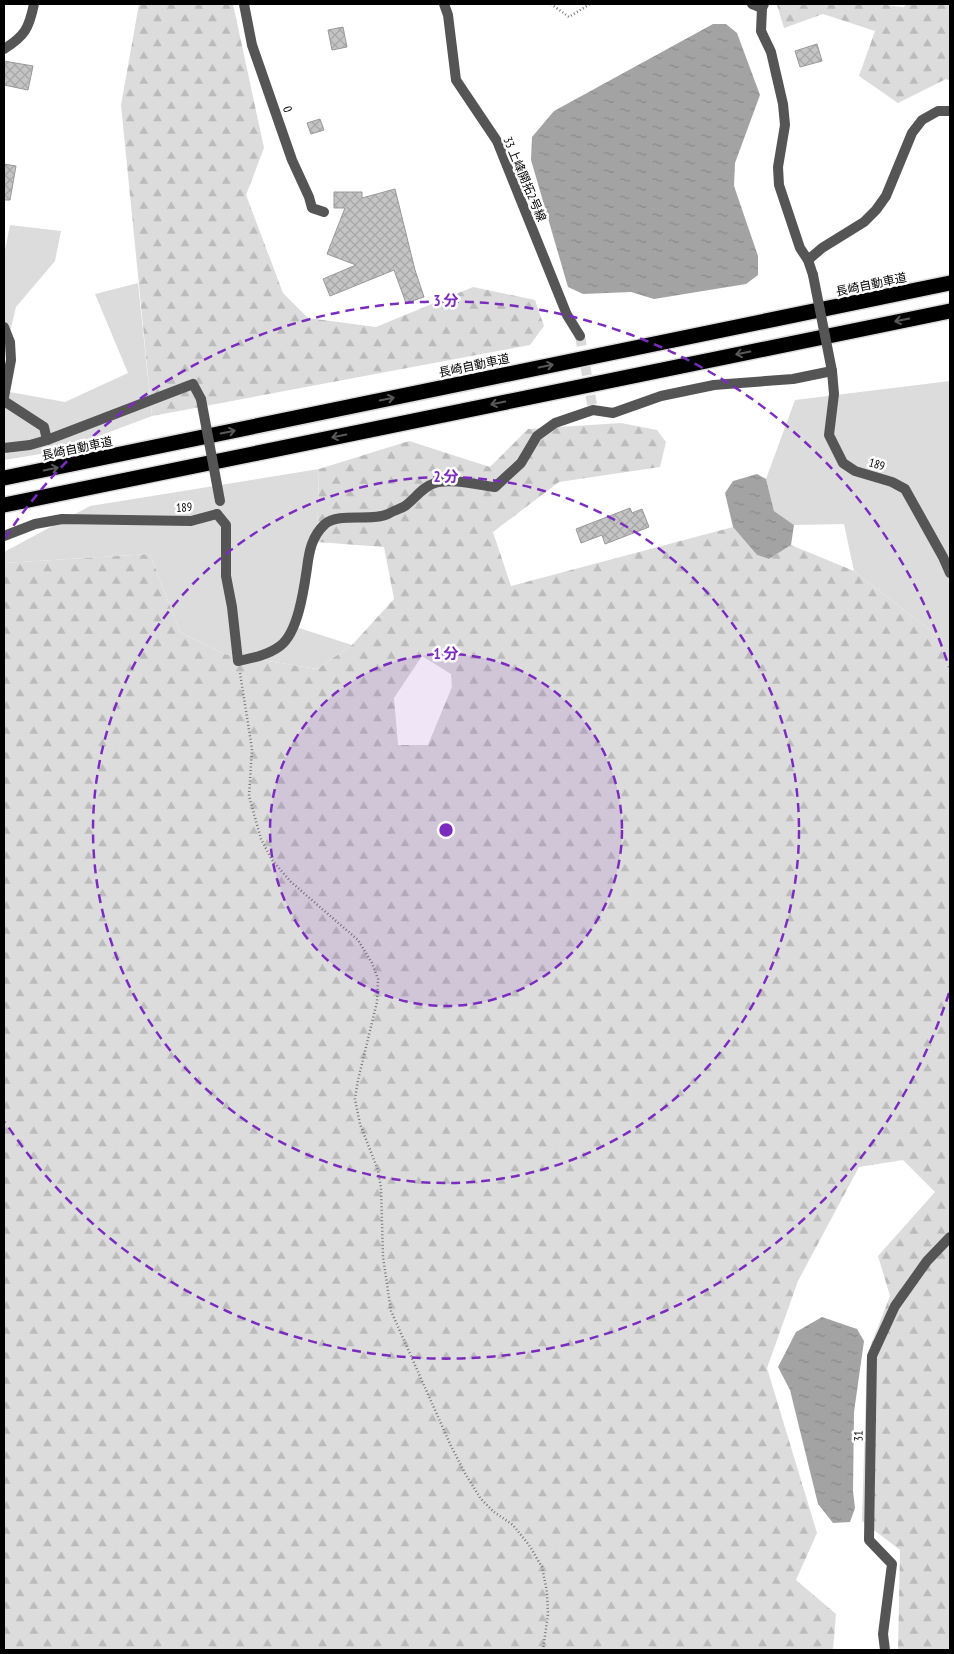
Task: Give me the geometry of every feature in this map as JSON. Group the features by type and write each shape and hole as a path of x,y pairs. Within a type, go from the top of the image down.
{"highway":[{"name":"長崎自動車道","path":"4,478 950,283"},
{"path":"4,505 950,311"}],"street":[{"path":"4,49 18,40 26,31 34,4"},
{"name":"0","path":"244,4 252,45 292,160 312,208 324,212"},
{"name":"33 上峰開拓2号線","path":"444,4 448,15 456,80 497,141 567,315 580,336"},
{"path":"752,4 763,6"},
{"name":"189","path":"763,6 761,31 771,52 783,104 785,125 778,167 779,185 800,248 808,260 813,275 832,370 834,394 829,436 843,463 854,471 892,482 905,489 950,573"},
{"path":"808,260 822,248 864,222 876,210 886,196 912,133 922,120 938,111 950,110"},
{"path":"4,327 10,342 11,360 4,397"},
{"path":"4,448 30,445 47,440 193,384 201,400 220,502 217,514 226,525 226,576 232,607 238,661 256,658 271,652 282,645 290,633 301,606 309,549 317,533 327,522 340,519 382,516 405,506 426,487 435,483 446,481 495,487 521,463 537,436 555,423 593,410 613,413 661,396 714,385 792,379 832,370"},
{"path":"4,402 44,427 47,440"},
{"name":"189","path":"4,536 35,524 62,519 192,521 217,514"},
{"name":"31","path":"885,1650 883,1634 892,1564 869,1540 872,1356 895,1306 927,1261 950,1237"}],"path":[{"path":"551,4 569,16 590,4"},
{"path":"238,661 252,749 249,796 261,839 272,860 291,882 358,940 372,963 378,979 377,1002 355,1099 360,1124 378,1170 381,1188 383,1257 391,1311 451,1446 466,1475 481,1499 494,1512 512,1525 529,1545 542,1568 547,1592 548,1614 543,1650"}],"green space":[{"path":"139,4 233,4 264,148 246,195 283,293 308,318 376,327 473,287 535,300 544,326 530,345 152,416 121,105"},
{"path":"878,4 903,7 908,4 950,4 950,81 946,79 898,103 859,76 875,31 823,14 784,28 777,5"},
{"path":"10,225 61,231 55,261 16,307 4,357 4,255"},
{"path":"138,283 152,416 59,451 4,460 4,391 65,402 128,373 95,294"},
{"path":"950,381 950,646 854,571 844,524 794,525 774,511 766,479 795,400"},
{"path":"621,423 657,430 666,442 660,467 559,482 493,532 511,586 733,527 757,555 769,559 791,545 854,571 950,646 950,1650 898,1650 900,1550 862,1521 867,1355 890,1296 878,1256 935,1192 903,1160 859,1167 798,1281 767,1368 817,1533 796,1580 836,1614 833,1650 4,1650 4,563 150,554 180,632 224,654 317,669 352,645 394,599 384,547 317,542 319,469 409,441 490,467 528,429","holes":["422,656 451,674 452,687 428,745 398,745 394,698"]},
{"path":"319,469 317,542 299,628 352,645 317,669 224,654 180,632 150,554 4,563 4,552 90,506"}],"water":[{"path":"713,24 726,24 737,33 760,95 735,163 734,186 758,256 758,275 746,284 654,299 631,292 583,294 568,287 531,160 532,137 554,111"},
{"path":"757,474 766,479 774,511 794,525 791,545 769,559 757,555 733,527 725,493 733,481"},
{"path":"822,1317 857,1329 864,1341 854,1412 853,1491 855,1508 850,1522 833,1523 818,1504 790,1390 778,1367 796,1332"}],"building":[{"path":"343,27 347,47 332,50 328,30"},
{"path":"817,44 822,61 800,67 795,51"},
{"path":"4,61 33,66 28,90 4,85"},
{"path":"320,119 324,130 311,134 307,123"},
{"path":"4,164 16,166 10,200 4,200"},
{"path":"395,189 415,270 424,297 406,303 394,270 330,296 323,279 356,265 327,254 345,208 334,208 334,192 362,192 362,198"},
{"path":"630,508 632,513 642,509 649,527 605,544 602,535 581,543 576,529"}],"tunnel":[{"path":"580,336 593,410"}]}
